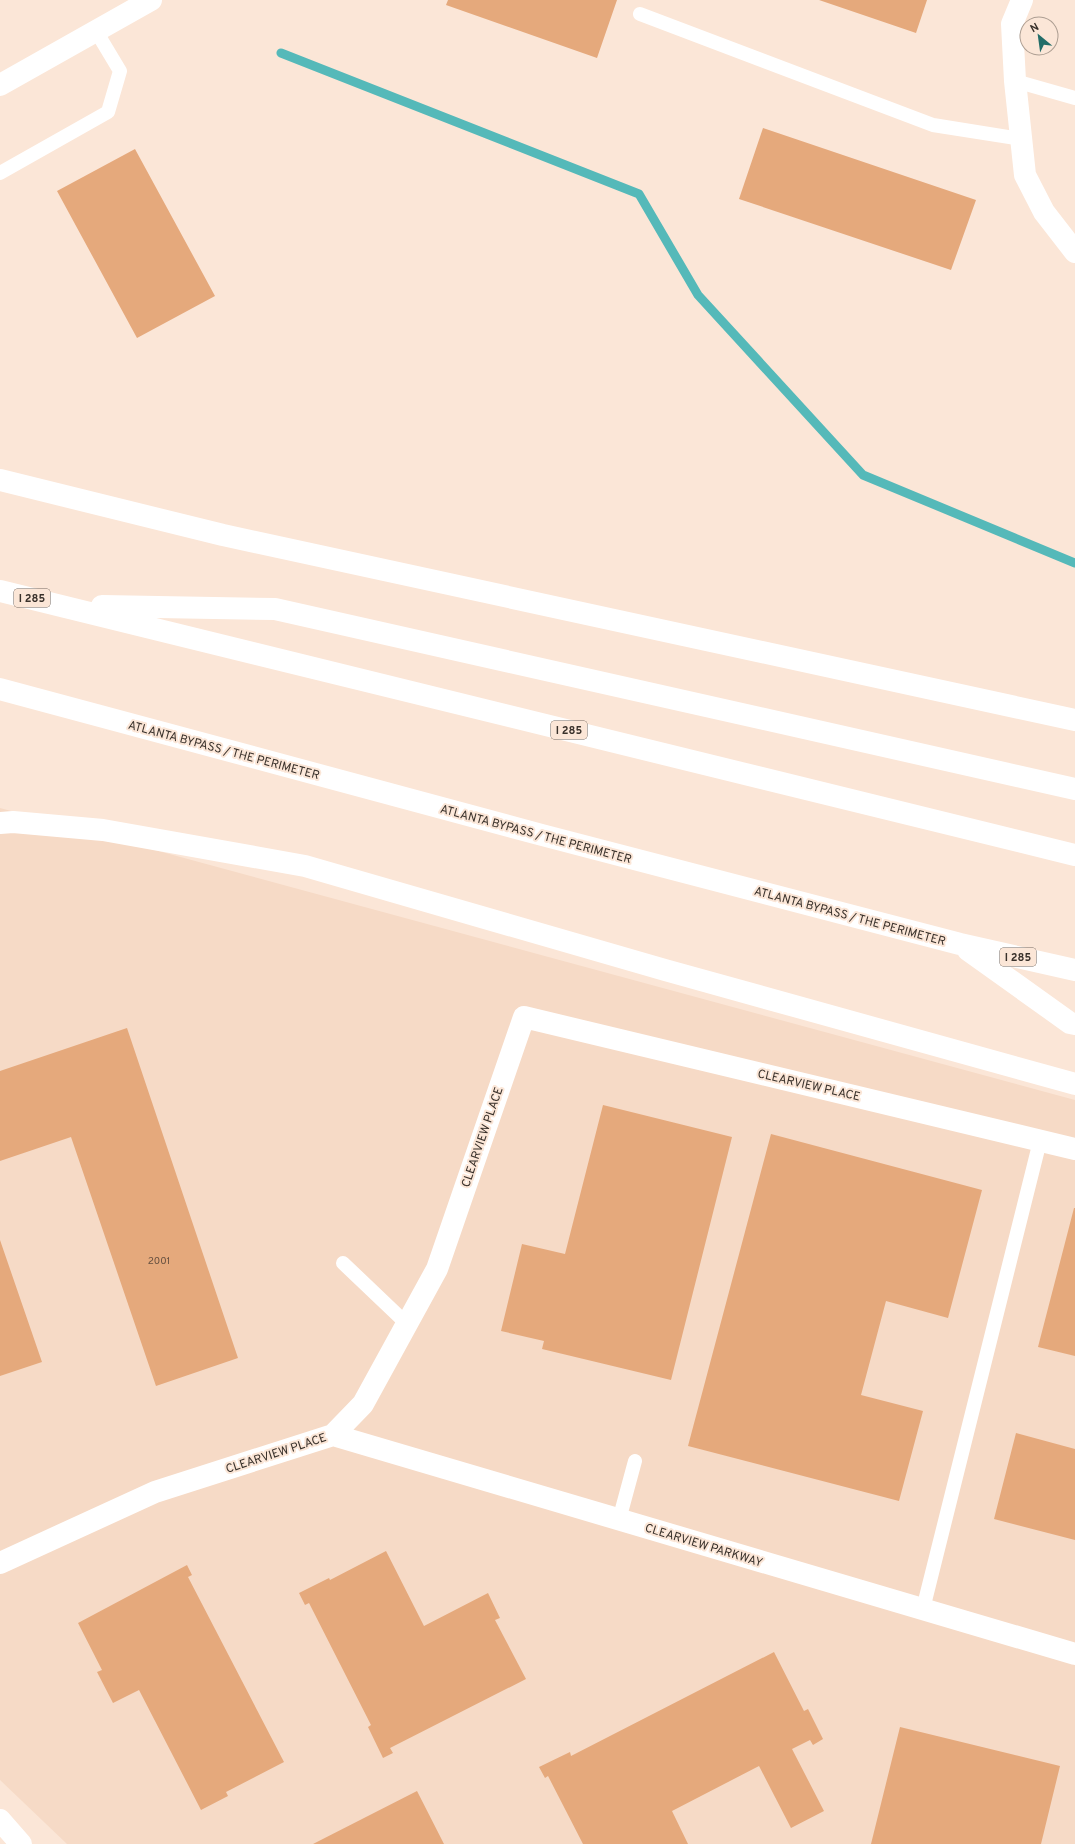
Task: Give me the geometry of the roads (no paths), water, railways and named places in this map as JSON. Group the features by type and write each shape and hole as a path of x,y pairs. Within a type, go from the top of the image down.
{"main road":[{"path":"0,85 151,0"},
{"path":"1022,0 1012,24 1015,81 1025,175 1044,212 1075,252"},
{"path":"0,480 223,536 1075,720"},
{"name":"I 285","path":"0,591 1075,854"},
{"path":"63,606 275,609 1075,789"},
{"name":"ATLANTA BYPASS / THE PERIMETER","path":"0,689 542,836 960,944 1075,970"},
{"path":"0,823 13,822 103,830 305,866 665,970 1075,1084"},
{"path":"960,944 1070,1023 1075,1024"},
{"name":"CLEARVIEW PLACE","path":"0,1563 155,1492 333,1435 363,1404 436,1270 524,1017 1075,1149"},
{"name":"CLEARVIEW PARKWAY","path":"333,1435 1075,1654"},
{"path":"0,1820 21,1844"}],"lane":[{"path":"640,14 933,125 1021,139"},
{"path":"0,173 108,112 120,71 96,31"},
{"path":"1015,81 1075,98"},
{"path":"923,1609 1040,1140"},
{"path":"343,1263 407,1324"},
{"path":"619,1520 635,1461"}],"waterway":[{"path":"281,53 639,194 698,295 863,475 1075,563"}]}
